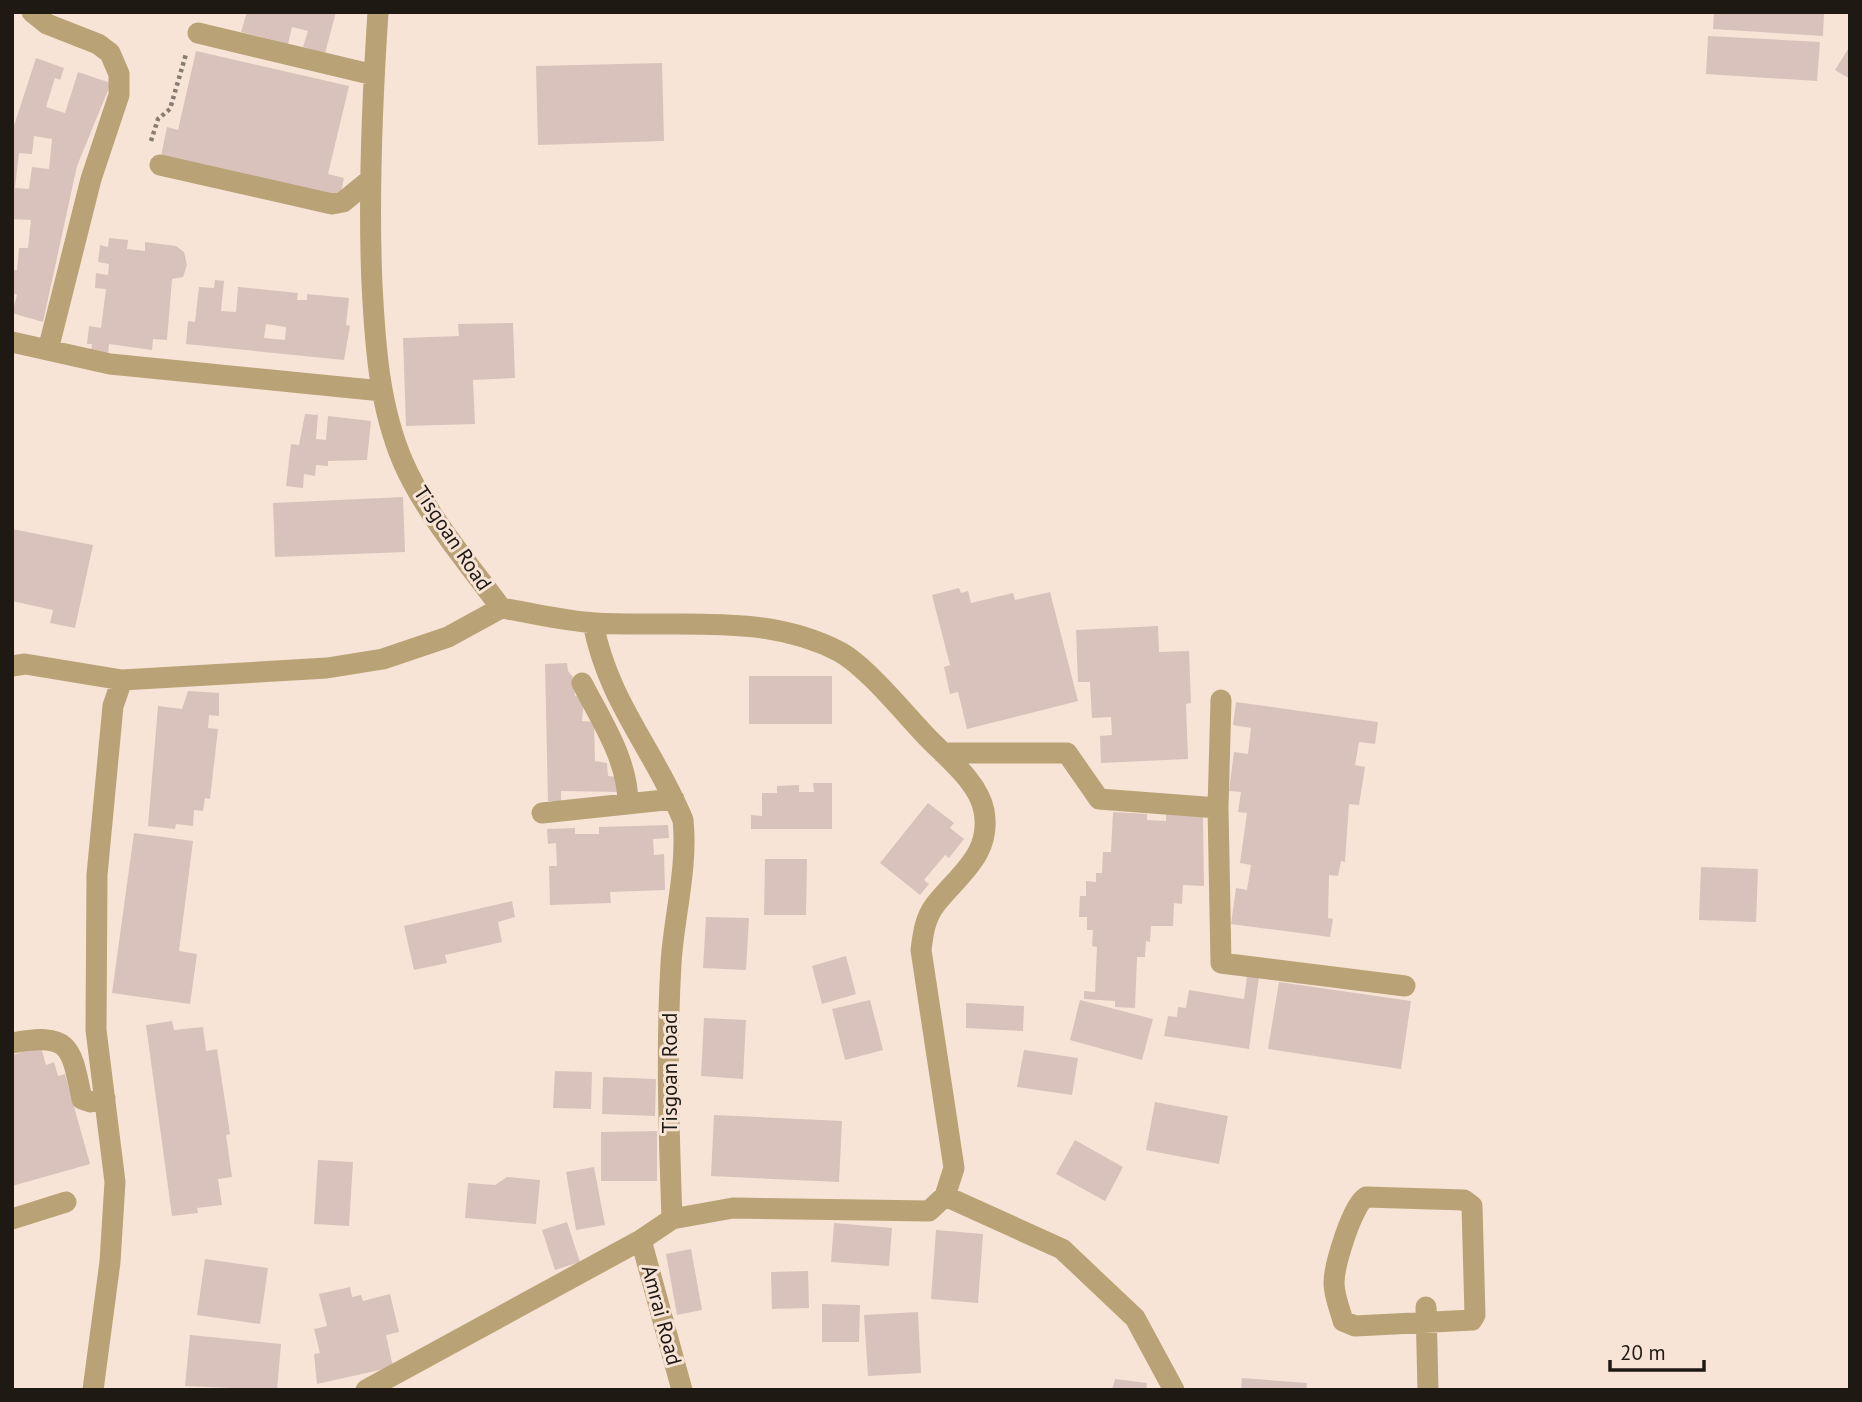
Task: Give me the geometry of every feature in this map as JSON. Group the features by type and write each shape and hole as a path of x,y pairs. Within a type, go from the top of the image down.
{"street":[{"path":"32,12 47,24 98,44 110,53 119,74 120,95 91,180 48,350"},
{"name":"Tisgoan Road","path":"379,12 370,180 374,326 382,391 403,462 443,530 501,608 593,622 600,656 611,685 683,820 685,840 673,930 666,1055 672,1219"},
{"path":"195,39 374,75"},
{"path":"160,165 332,204 343,202 370,180"},
{"path":"12,342 110,364 382,391"},
{"path":"12,666 24,664 122,680 327,668 383,659 448,637 501,608"},
{"path":"366,1390 641,1240 672,1219 733,1208 929,1210 945,1196 954,1168 921,950 924,925 934,906 972,865 983,844 984,810 972,785 879,687 841,653 776,628 593,622"},
{"path":"93,1390 110,1262 115,1182 96,1030 97,875 113,706 122,680"},
{"path":"582,683 622,764 628,782 628,804"},
{"path":"1221,700 1221,963 1405,986"},
{"path":"943,754 1067,753 1099,799 1219,808"},
{"path":"542,813 674,799"},
{"path":"12,1043 45,1040 63,1043 71,1051 82,1099 91,1102 104,1098"},
{"path":"945,1196 1062,1249 1135,1318 1174,1390"},
{"path":"1366,1197 1464,1200 1472,1206 1475,1315 1466,1322 1426,1316 1355,1326 1343,1321 1335,1293 1335,1276 1356,1206 1366,1197"},
{"path":"12,1219 66,1202"},
{"name":"Amrai Road","path":"641,1240 682,1390"},
{"path":"1426,1316 1428,1390"}],"path":[{"path":"160,165 153,161 149,148 158,119 170,109 187,49 195,39"}],"building":[{"path":"247,12 336,12 325,53 303,47 308,31 292,27 288,44 241,32"},
{"path":"1714,12 1824,12 1823,36 1713,29"},
{"path":"1708,36 1820,42 1817,81 1706,74"},
{"path":"1850,46 1850,79 1835,70"},
{"path":"196,51 349,86 328,174 344,178 339,201 160,161 167,127 178,130"},
{"path":"36,58 64,68 60,80 55,78 46,107 65,113 78,72 111,83 77,166 43,322 12,313 17,295 12,293 12,270 17,270 19,248 28,248 31,220 12,219 12,132","holes":["34,136 52,139 49,169 32,167 29,189 15,188 19,153 32,154"]},
{"path":"662,63 664,141 538,145 536,66"},
{"path":"109,238 128,240 127,249 145,251 145,242 176,246 184,252 187,265 183,277 172,279 167,340 153,339 152,350 109,344 108,355 91,352 92,344 87,344 89,326 101,328 106,289 95,288 96,273 108,275 109,264 98,262 100,245 108,247"},
{"path":"215,280 224,281 221,311 236,312 238,287 298,293 297,300 307,300 307,294 349,298 346,325 350,326 344,360 186,344 188,321 195,322 199,287 214,288","holes":["266,324 286,327 285,340 264,338"]},
{"path":"513,323 515,378 473,380 475,424 406,426 403,338 459,336 458,324"},
{"path":"305,414 318,415 316,439 326,440 328,416 371,421 367,460 328,461 328,466 316,465 315,476 304,474 303,488 286,486 291,444 299,445"},
{"path":"403,497 405,552 275,557 273,503"},
{"path":"12,529 93,545 75,628 50,623 53,610 12,601"},
{"path":"959,588 961,593 968,591 971,603 1013,593 1015,600 1050,592 1078,701 967,729 958,692 950,694 944,667 950,665 932,595"},
{"path":"1158,626 1159,652 1189,651 1191,703 1186,704 1188,759 1101,763 1100,736 1112,735 1111,717 1092,718 1090,682 1078,682 1076,630"},
{"path":"567,663 568,671 573,677 575,696 584,697 582,721 594,722 595,761 607,763 608,776 617,777 619,792 561,791 561,801 548,801 545,664"},
{"path":"749,676 832,676 832,724 749,724"},
{"path":"188,691 219,693 219,716 209,715 208,728 218,729 210,799 205,798 203,811 194,810 193,826 176,824 175,829 148,826 158,706 182,709"},
{"path":"1236,702 1378,722 1375,744 1359,742 1355,765 1365,767 1359,805 1349,804 1345,862 1341,861 1338,876 1329,875 1328,918 1333,919 1330,937 1231,924 1236,888 1247,890 1251,865 1240,863 1247,813 1238,812 1241,792 1229,791 1234,752 1248,754 1251,728 1233,725"},
{"path":"813,783 832,783 832,829 751,829 751,815 762,816 762,793 777,793 777,786 799,785 799,792 814,792"},
{"path":"928,803 954,823 950,828 964,839 949,858 945,855 924,880 929,884 920,895 880,863"},
{"path":"1166,811 1203,813 1204,886 1183,885 1182,904 1174,903 1173,926 1151,926 1145,957 1137,957 1135,1008 1115,1007 1115,1001 1084,999 1084,991 1095,992 1097,947 1092,946 1093,930 1087,930 1087,917 1079,917 1080,896 1086,896 1086,881 1096,882 1096,873 1102,873 1103,852 1111,852 1113,812 1147,814 1147,820 1166,821"},
{"path":"668,825 669,838 653,839 654,855 664,854 665,890 610,892 611,903 550,905 549,866 557,866 556,843 548,844 547,829 575,828 575,834 599,834 599,827"},
{"path":"134,833 193,841 179,951 197,954 190,1004 112,993"},
{"path":"765,859 807,859 806,915 764,915"},
{"path":"1701,867 1758,869 1756,922 1699,920"},
{"path":"512,901 515,917 498,922 502,942 445,955 447,963 414,970 404,926"},
{"path":"706,917 749,918 746,970 703,968"},
{"path":"846,956 856,994 822,1004 812,966"},
{"path":"1247,976 1259,977 1249,1049 1164,1036 1168,1016 1177,1017 1178,1007 1186,1008 1189,990 1244,999"},
{"path":"1279,982 1411,1001 1401,1069 1268,1049"},
{"path":"870,1000 883,1050 845,1060 832,1009"},
{"path":"1080,1000 1153,1019 1142,1060 1070,1040"},
{"path":"966,1003 1024,1006 1023,1031 966,1028"},
{"path":"704,1018 746,1020 743,1079 701,1076"},
{"path":"172,1021 174,1030 203,1027 206,1051 217,1049 230,1134 226,1135 232,1177 218,1179 222,1205 197,1208 198,1213 172,1216 146,1025"},
{"path":"41,1047 46,1065 54,1062 58,1076 65,1074 90,1164 12,1186 12,1055"},
{"path":"1024,1050 1078,1058 1072,1095 1017,1087"},
{"path":"555,1071 592,1072 591,1109 553,1108"},
{"path":"603,1077 656,1079 655,1116 602,1114"},
{"path":"1155,1102 1228,1116 1219,1164 1146,1150"},
{"path":"714,1115 842,1121 839,1182 711,1176"},
{"path":"657,1131 657,1181 601,1181 601,1132"},
{"path":"1075,1140 1123,1167 1105,1201 1056,1174"},
{"path":"318,1160 353,1162 349,1226 314,1224"},
{"path":"594,1167 605,1225 576,1230 566,1172"},
{"path":"507,1177 540,1180 536,1224 465,1218 468,1183 495,1185"},
{"path":"567,1222 580,1262 555,1270 542,1230"},
{"path":"834,1223 892,1228 889,1266 831,1262"},
{"path":"936,1230 983,1234 978,1303 931,1299"},
{"path":"691,1249 702,1310 677,1315 666,1254"},
{"path":"205,1259 268,1268 260,1324 197,1315"},
{"path":"808,1271 809,1308 772,1309 771,1272"},
{"path":"350,1287 352,1297 361,1295 363,1301 390,1294 399,1332 386,1335 393,1367 317,1384 314,1354 320,1353 314,1329 327,1326 319,1294"},
{"path":"822,1304 860,1305 859,1342 822,1342"},
{"path":"918,1312 921,1373 868,1376 864,1315"},
{"path":"190,1335 281,1344 277,1390 185,1386"},
{"path":"1242,1378 1307,1383 1306,1390 1241,1390"},
{"path":"1115,1379 1147,1383 1146,1390 1112,1390"}]}
